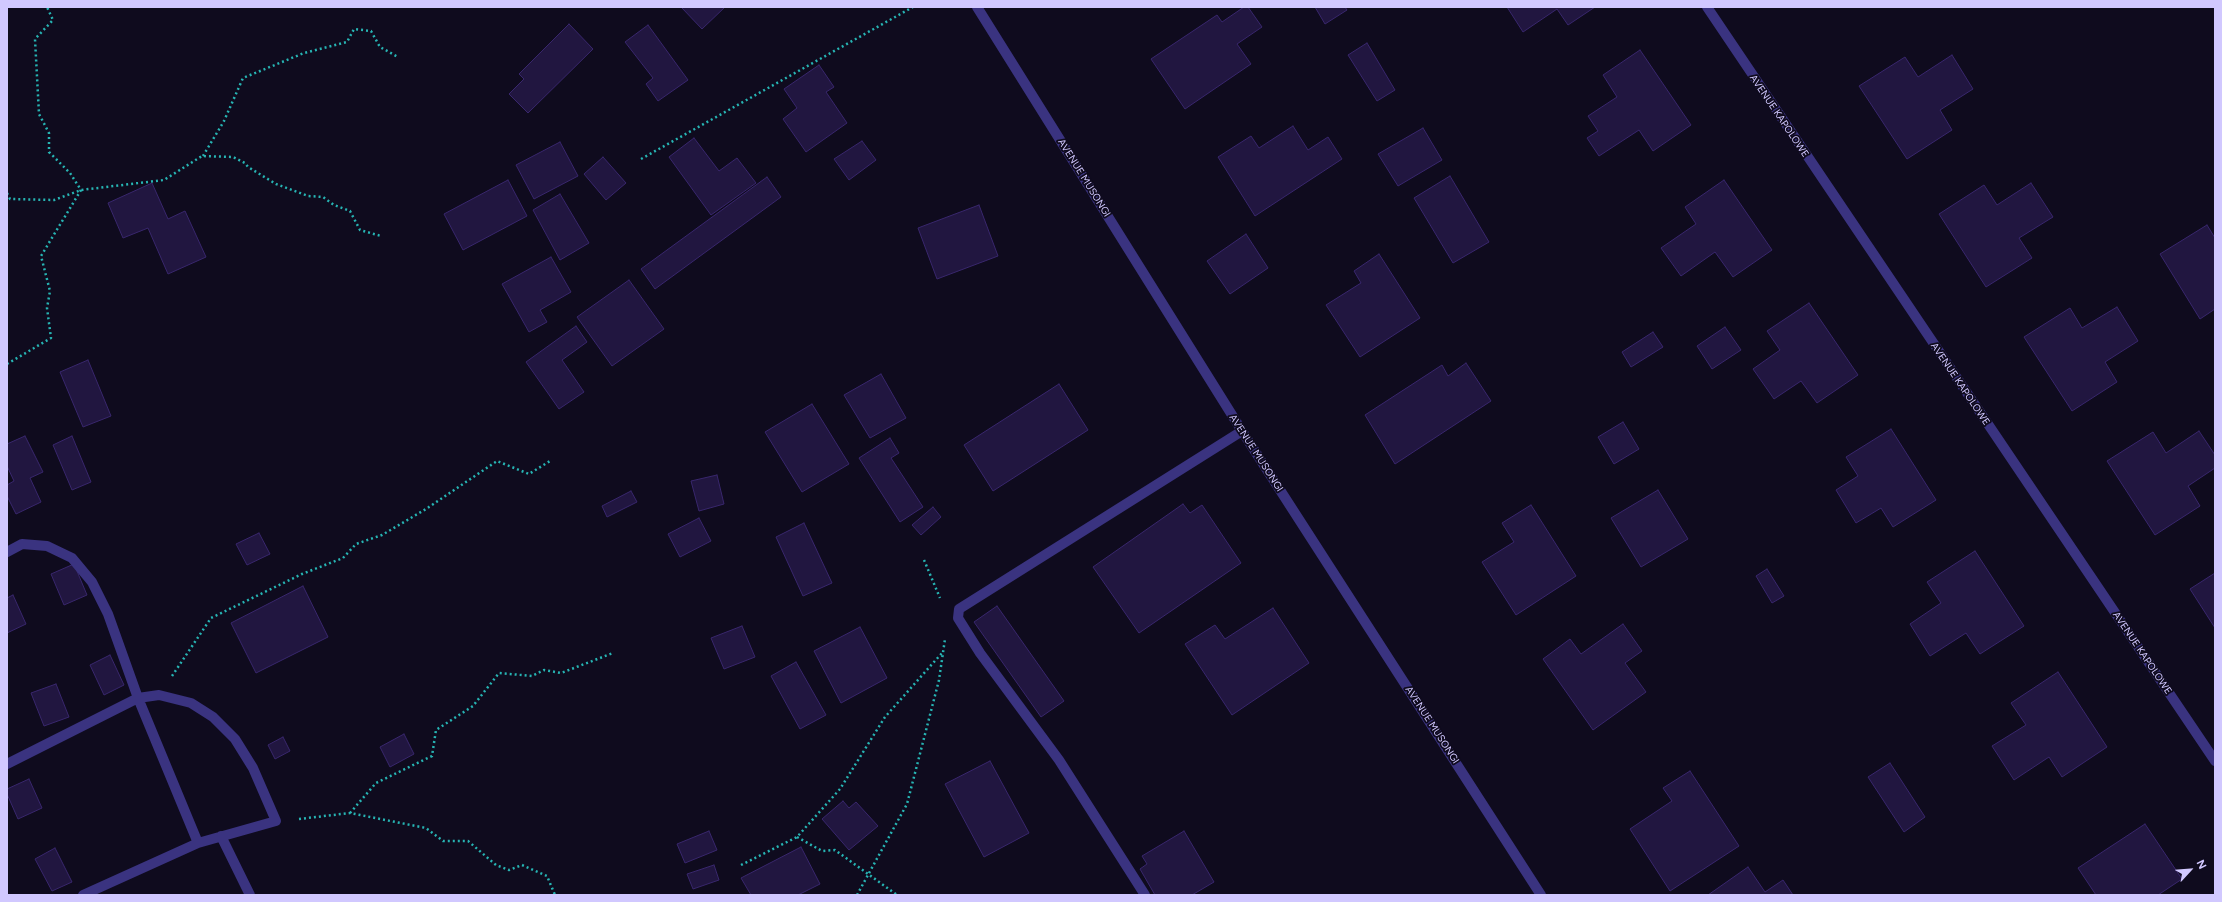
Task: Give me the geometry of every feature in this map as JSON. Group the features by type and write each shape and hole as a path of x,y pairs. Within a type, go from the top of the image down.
{"street":[{"name":"AVENUE MUSONGI","path":"977,7 1242,431 1541,895"},
{"name":"AVENUE KAPOLOWE","path":"1707,7 2215,761"},
{"path":"1145,895 1059,760 980,653 958,618 959,609 1242,431"},
{"path":"7,552 22,544 47,546 72,558 92,582 108,614 138,698 198,843"},
{"path":"7,764 138,698 159,695 191,703 213,716 235,739 253,768 276,821 198,843 102,890 83,895"},
{"path":"221,836 250,895"}],"path":[{"path":"47,7 53,20 36,39 39,114 49,133 49,152 70,173 81,190"},
{"path":"641,159 913,7"},
{"path":"7,193 10,199 54,200 81,190 164,180 202,156 224,121 243,78 304,53 347,42 354,29 371,31 380,47 398,57"},
{"path":"202,156 233,158 245,163 248,167 276,184 308,196 323,198 334,205 350,211 360,230 381,236"},
{"path":"7,364 51,338 47,308 50,291 41,256 81,190"},
{"path":"159,695 211,618 302,574 343,558 356,544 382,535 426,510 497,461 529,474 550,461"},
{"path":"741,865 797,837 840,789 885,717 943,652"},
{"path":"350,813 376,783 432,756 436,730 474,706 499,673 532,676 544,670 561,674 613,653"},
{"path":"857,895 907,804 939,680"},
{"path":"276,821 350,813 426,828 443,841 468,841 496,865 509,870 522,865 547,876 555,895"},
{"path":"797,837 822,851 835,850 897,895"}],"building":[{"path":"681,7 725,7 702,29"},
{"path":"1244,7 1248,7 1262,27 1237,44 1251,64 1185,109 1151,59 1217,15 1222,22"},
{"path":"1315,7 1345,7 1347,10 1325,24"},
{"path":"1507,7 1595,7 1568,25 1557,9 1523,32"},
{"path":"569,24 593,49 528,113 509,94 524,79 519,74"},
{"path":"648,25 688,80 658,101 646,84 653,78 625,42"},
{"path":"1367,43 1395,90 1377,101 1348,55"},
{"path":"1640,50 1691,125 1653,151 1639,130 1599,156 1587,138 1598,131 1588,116 1617,97 1603,75"},
{"path":"1952,55 1973,89 1940,110 1952,130 1907,159 1859,86 1905,57 1918,77"},
{"path":"819,65 834,87 826,92 847,123 806,152 783,119 797,108 784,89"},
{"path":"1293,126 1308,150 1328,137 1342,159 1255,216 1218,157 1251,136 1259,148"},
{"path":"1423,128 1442,160 1398,186 1378,154"},
{"path":"694,138 719,171 737,158 756,183 711,215 669,157"},
{"path":"862,141 876,160 849,180 834,159"},
{"path":"560,142 578,176 534,199 516,165"},
{"path":"603,157 626,183 606,200 584,174"},
{"path":"1450,176 1489,242 1453,263 1414,198"},
{"path":"767,177 781,197 655,289 641,269"},
{"path":"508,180 527,216 463,250 444,214"},
{"path":"1724,180 1772,250 1733,277 1715,252 1681,276 1661,248 1696,224 1685,207"},
{"path":"152,183 168,219 185,211 206,257 168,274 148,228 123,238 108,203"},
{"path":"2031,183 2053,217 2019,238 2032,258 1986,287 1939,214 1984,185 1997,205"},
{"path":"560,194 589,243 560,260 533,210"},
{"path":"979,205 998,256 937,279 918,228"},
{"path":"2207,225 2215,238 2215,309 2200,319 2160,254"},
{"path":"1246,234 1268,268 1230,294 1207,261"},
{"path":"1379,254 1420,318 1360,357 1326,305 1361,283 1354,271"},
{"path":"551,257 571,292 540,310 547,322 529,332 502,284"},
{"path":"629,280 664,329 612,366 577,317"},
{"path":"1809,303 1858,375 1817,403 1801,381 1774,399 1753,369 1780,350 1767,331"},
{"path":"2117,307 2138,341 2105,362 2117,382 2072,411 2024,337 2070,308 2082,328"},
{"path":"576,326 587,342 562,360 584,392 559,409 526,362"},
{"path":"1725,327 1741,350 1712,369 1697,346"},
{"path":"1653,332 1663,347 1631,367 1622,352"},
{"path":"88,360 111,416 83,427 60,372"},
{"path":"1466,363 1491,401 1395,464 1365,415 1442,365 1448,376"},
{"path":"881,374 906,418 870,438 844,395"},
{"path":"1059,384 1088,430 993,491 964,445"},
{"path":"812,404 849,464 802,492 765,432"},
{"path":"1623,422 1639,449 1614,464 1598,437"},
{"path":"1891,429 1936,500 1893,527 1881,508 1856,523 1836,490 1858,476 1846,457"},
{"path":"2199,431 2215,455 2215,468 2188,486 2200,506 2155,535 2107,461 2153,432 2166,453"},
{"path":"25,436 43,472 30,478 41,502 16,514 7,496 7,485 14,481 7,466 7,444"},
{"path":"72,436 91,482 72,490 53,445"},
{"path":"890,438 899,453 891,458 923,507 900,522 859,458"},
{"path":"717,475 724,504 699,511 691,481"},
{"path":"1658,490 1688,539 1641,567 1611,518"},
{"path":"631,491 637,502 607,517 602,506"},
{"path":"1183,504 1190,513 1202,505 1241,563 1139,633 1093,567"},
{"path":"1531,505 1576,576 1516,615 1482,562 1514,542 1502,523"},
{"path":"933,507 941,517 921,535 912,525"},
{"path":"699,518 711,541 680,557 668,534"},
{"path":"804,523 832,583 803,596 776,537"},
{"path":"259,533 270,554 247,565 236,544"},
{"path":"1975,551 2024,626 1980,654 1966,633 1930,656 1910,624 1941,603 1927,582"},
{"path":"74,564 87,595 64,605 51,574"},
{"path":"1767,569 1784,596 1772,603 1756,576"},
{"path":"2215,573 2215,628 2190,589"},
{"path":"303,586 328,637 256,673 231,623"},
{"path":"13,595 26,624 7,633 7,598"},
{"path":"997,606 1064,701 1041,717 974,622"},
{"path":"1273,608 1309,663 1232,715 1185,644 1215,625 1225,639"},
{"path":"1623,624 1642,651 1625,663 1646,692 1593,730 1543,659 1570,639 1581,654"},
{"path":"742,626 755,657 724,669 711,638"},
{"path":"860,627 887,678 841,703 814,651"},
{"path":"110,655 124,685 104,695 90,665"},
{"path":"796,662 826,715 800,729 771,676"},
{"path":"2058,672 2107,747 2062,777 2049,757 2014,780 1992,746 2026,725 2011,703"},
{"path":"56,684 69,717 44,726 31,693"},
{"path":"404,734 414,754 390,767 380,747"},
{"path":"283,737 290,751 275,759 268,745"},
{"path":"990,761 1029,833 984,857 945,784"},
{"path":"1890,763 1925,817 1904,832 1868,777"},
{"path":"1690,771 1739,846 1670,891 1630,829 1672,801 1663,788"},
{"path":"29,779 42,808 18,819 7,794 7,789"},
{"path":"843,801 849,808 856,802 878,826 849,850 822,819"},
{"path":"2145,824 2182,879 2158,895 2096,895 2078,868"},
{"path":"709,831 717,850 685,863 677,844"},
{"path":"1184,831 1214,882 1192,895 1155,895 1140,869 1147,864 1142,856"},
{"path":"801,847 820,884 798,895 751,895 741,878"},
{"path":"55,848 72,882 52,891 35,859"},
{"path":"714,865 719,880 693,889 687,874"},
{"path":"1748,867 1765,892 1783,880 1793,895 1708,895"}]}
